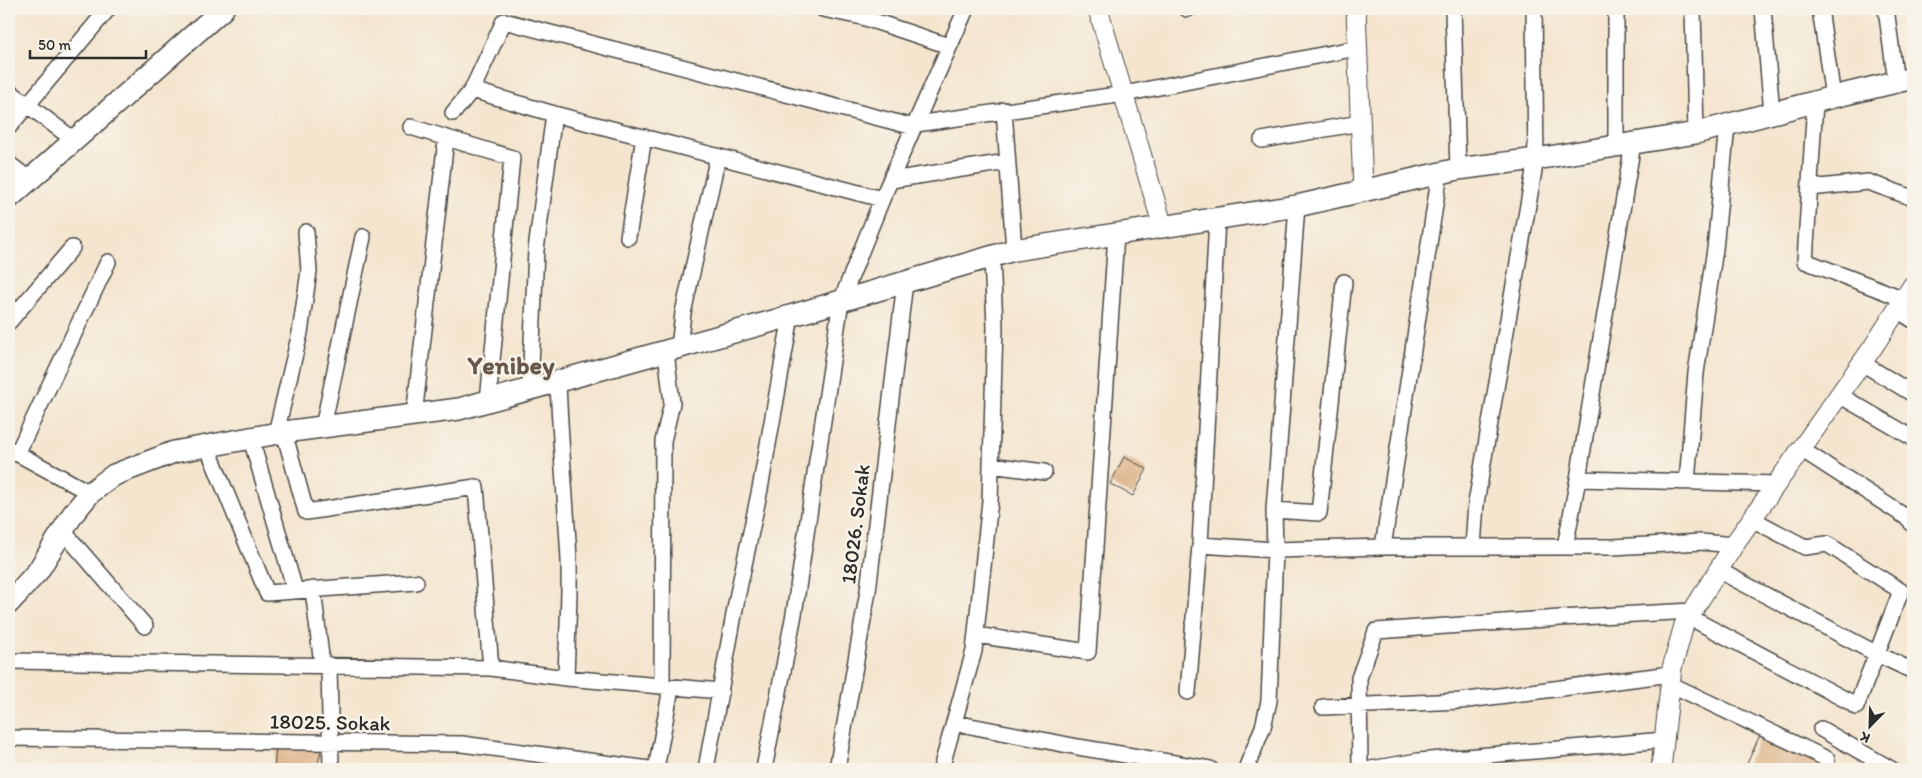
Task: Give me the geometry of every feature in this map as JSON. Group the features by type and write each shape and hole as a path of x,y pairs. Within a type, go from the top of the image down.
{"main road":[{"path":"9,198 223,9"},
{"path":"9,603 38,571 73,514 90,493 114,475 174,452 280,433 460,409 791,316 1014,250 1297,206 1449,170 1696,133 1904,80"}],"street":[{"path":"9,127 108,9"},
{"path":"823,9 862,18 950,46"},
{"path":"764,769 794,614 840,301 882,199 966,9"},
{"path":"1098,9 1164,227"},
{"path":"1356,9 1363,190"},
{"path":"1383,547 1449,170 1453,9"},
{"path":"1473,547 1476,503 1536,158 1534,9"},
{"path":"1564,547 1578,480 1625,145 1616,9"},
{"path":"1693,9 1696,133"},
{"path":"1763,9 1772,113"},
{"path":"1820,9 1824,100 1810,188 1806,261 1905,298 1913,320"},
{"path":"1886,9 1904,80"},
{"path":"454,113 472,90 504,21 915,125 1004,110 1124,94 1357,48"},
{"path":"472,90 554,114 882,199"},
{"path":"9,91 74,140"},
{"path":"1004,110 1014,250"},
{"path":"530,389 536,250 554,114"},
{"path":"1262,140 1360,123"},
{"path":"1687,482 1696,373 1715,249 1727,125"},
{"path":"412,127 512,158 488,401"},
{"path":"628,237 644,137"},
{"path":"414,416 445,148"},
{"path":"656,769 666,687 663,441 672,403 672,350 683,313 718,156"},
{"path":"891,180 1007,162"},
{"path":"9,164 30,180"},
{"path":"1810,188 1868,182 1913,198"},
{"path":"1246,769 1263,727 1268,701 1275,550 1274,510 1297,206"},
{"path":"1188,692 1200,546 1217,219"},
{"path":"306,232 309,271 280,433 306,512 476,487 492,668"},
{"path":"976,635 1088,652 1116,234"},
{"path":"323,427 363,237"},
{"path":"9,322 72,248"},
{"path":"941,769 974,651 990,501 995,328 992,256"},
{"path":"90,493 13,451 108,262"},
{"name":"18026. Sokak","path":"837,769 868,591 905,282"},
{"path":"1274,510 1319,513 1344,282"},
{"path":"1661,769 1671,679 1684,625 1734,545 1862,363 1905,298"},
{"path":"706,769 791,316"},
{"path":"1862,363 1913,394"},
{"path":"558,381 560,446 565,475 564,499 569,561 566,678"},
{"path":"1839,395 1913,438"},
{"path":"251,439 294,590"},
{"path":"207,446 267,593 416,582"},
{"path":"1801,449 1909,519 1913,525"},
{"path":"991,465 1044,472"},
{"path":"1578,480 1777,484"},
{"path":"1360,769 1359,678 1376,631 1560,618 1691,614 1856,707 1901,591 1827,544 1805,547 1752,519"},
{"path":"63,531 145,626"},
{"path":"1200,546 1275,550 1383,547 1613,547 1701,542 1734,545"},
{"path":"1718,570 1913,671"},
{"path":"313,589 326,665 331,769"},
{"path":"9,661 492,668 566,678 721,691"},
{"path":"1323,707 1460,701 1671,679 1827,759 1826,769"},
{"path":"955,723 1078,747 1210,769"},
{"path":"1821,729 1892,769"},
{"name":"18025. Sokak","path":"9,738 462,744 649,769"},
{"path":"1371,769 1418,761 1664,740"}],"building":[{"path":"1124,457 1147,469 1133,496 1110,484"},
{"path":"1760,735 1819,761 1815,769 1745,768"},
{"path":"276,748 321,750 317,769 274,769"}],"district":[{"name":"Yenibey","path":"511,365"}]}
